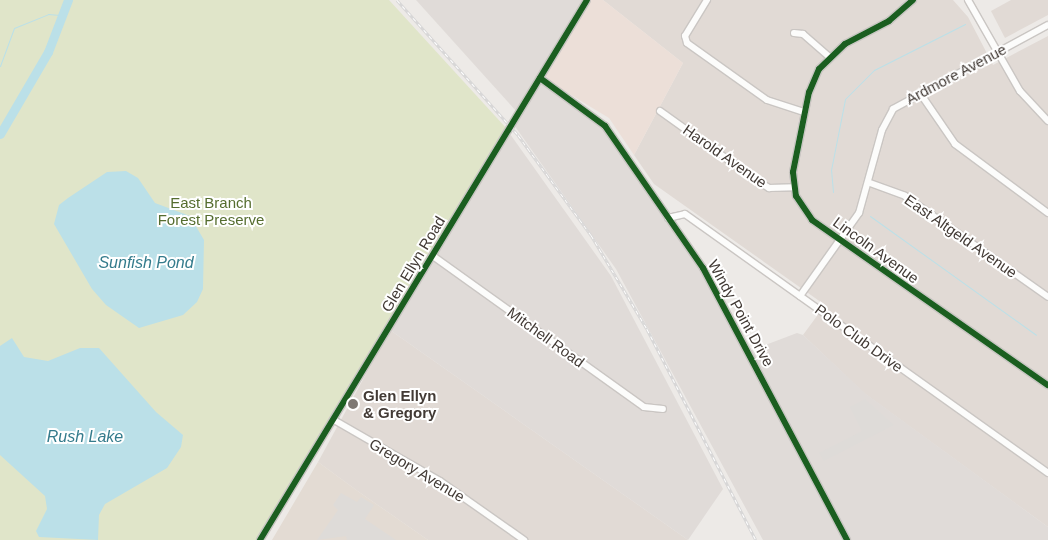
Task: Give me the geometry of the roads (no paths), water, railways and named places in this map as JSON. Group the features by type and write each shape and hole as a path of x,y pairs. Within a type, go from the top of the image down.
{"street":[{"name":"Glen Ellyn Road","path":"260,540 587,0"},
{"path":"707,0 685,36 687,43 767,100 805,112"},
{"path":"794,187 805,112 814,77 829,57 889,21 913,0"},
{"path":"968,0 999,51 1020,91 1048,121"},
{"name":"Ardmore Avenue","path":"800,296 859,213 870,183 885,121 903,100 920,93 1048,25"},
{"path":"794,33 803,34 829,57"},
{"name":"Windy Point Drive","path":"540,78 604,126 668,218 730,314 847,540"},
{"path":"920,93 955,144 1048,213"},
{"name":"Harold Avenue","path":"660,111 759,182 774,188 794,187"},
{"name":"East Altgeld Avenue","path":"870,183 905,196 1048,298"},
{"name":"Lincoln Avenue","path":"794,187 812,220 1048,385"},
{"name":"Polo Club Drive","path":"668,218 685,214 1048,473"},
{"name":"Mitchell Road","path":"433,256 644,407 663,409"},
{"name":"Gregory Avenue","path":"334,420 440,481 524,540"}],"water":[{"name":"Sunfish Pond","path":"126,171 138,178 155,203 190,216 204,240 203,289 197,302 183,315 139,328 106,305 92,289 54,224 59,205 68,198 107,172"},
{"name":"Rush Lake","path":"12,338 24,357 48,361 80,348 99,348 156,412 183,435 181,447 167,468 105,504 99,515 98,540 39,537 36,531 47,509 45,496 0,455 0,346"}],"waterway":[{"path":"0,134 48,52 68,0"},
{"path":"0,66 14,28 48,14 60,15"},
{"path":"833,192 831,170 845,99 874,70 965,24"},
{"path":"870,216 1036,335"}],"railway":[{"path":"397,0 518,135 591,235 647,329 756,540"}],"place":[{"name":"Glen Ellyn & Gregory","path":"353,404"}],"park label":[{"name":"East Branch Forest Preserve","path":"211,210"}]}
